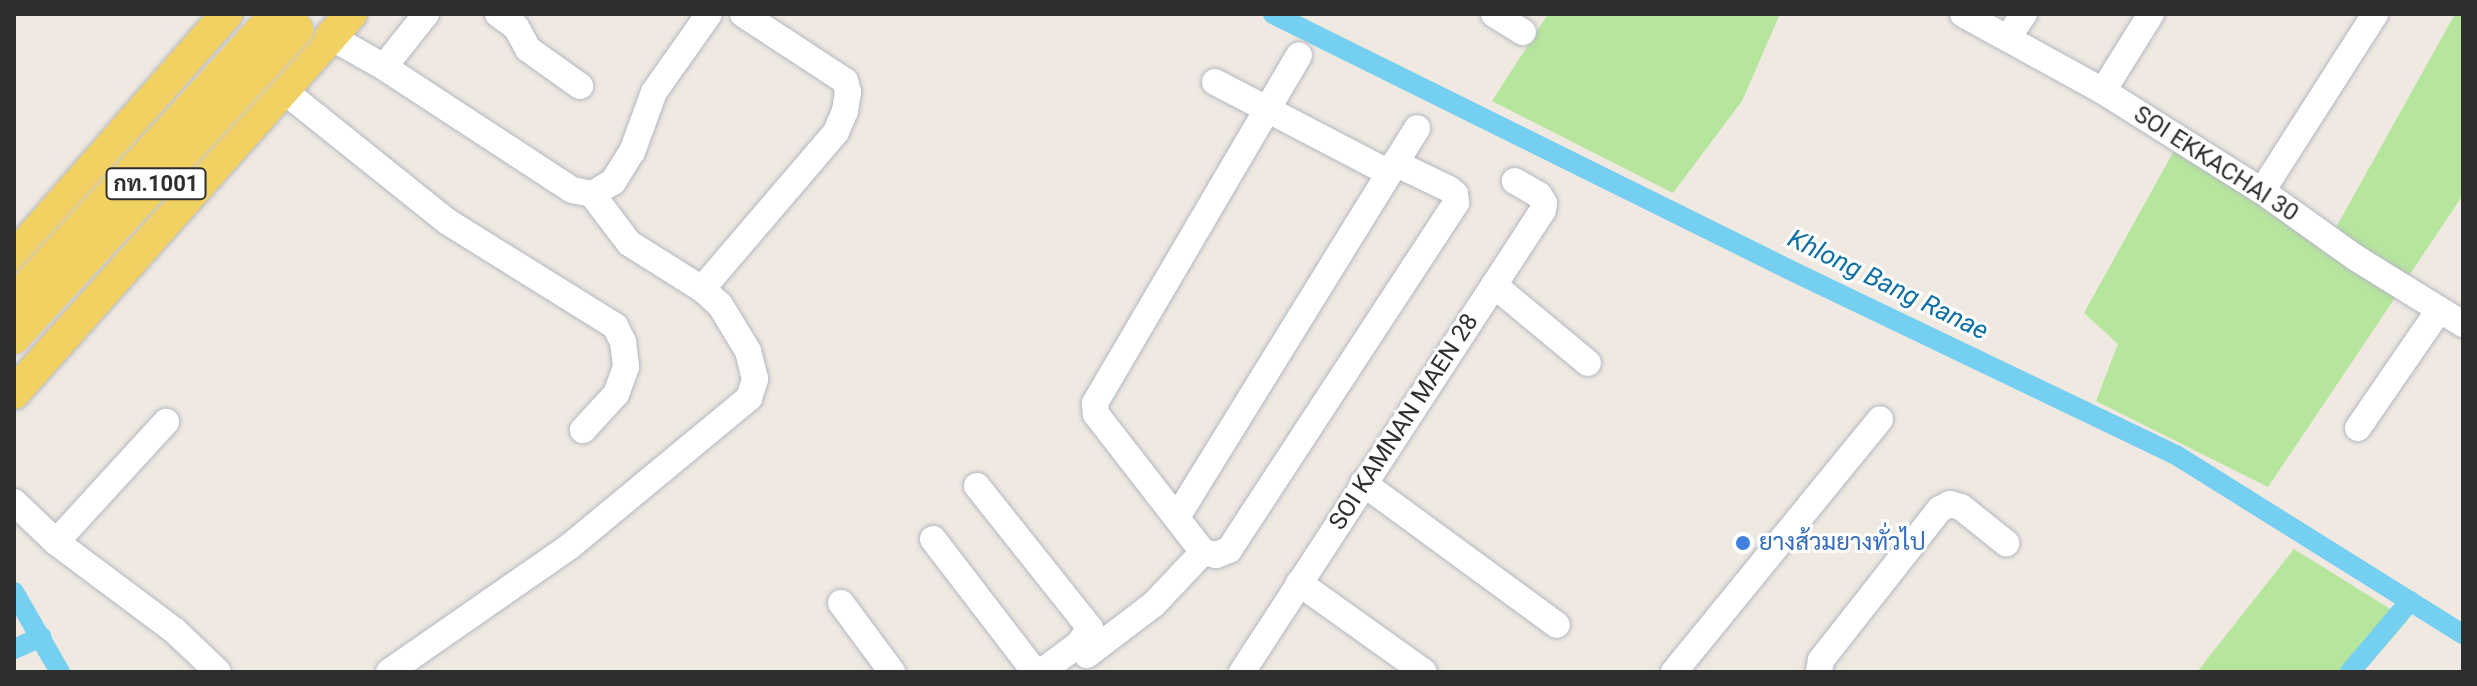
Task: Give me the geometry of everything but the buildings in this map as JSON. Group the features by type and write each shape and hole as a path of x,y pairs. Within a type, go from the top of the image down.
{"main road":[{"name":"กท.1001","path":"14,257 227,14"},
{"name":"กท.1001","path":"14,393 283,90 313,22"},
{"name":"กท.1001","path":"14,301 313,22"},
{"name":"กท.1001","path":"14,338 313,22"},
{"path":"55,213 46,241 48,267 52,281 64,294 76,298 90,296 119,278"}],"street":[{"path":"384,67 426,14"},
{"path":"498,14 516,27 528,49 580,86"},
{"path":"313,22 572,190 592,194 613,182 632,152 654,92 709,14"},
{"path":"702,289 836,132 848,92 845,81 820,62 743,14"},
{"path":"1494,14 1523,32"},
{"name":"SOI EKKACHAI 30","path":"1963,14 2009,36 2103,91 2262,191 2356,258 2463,324"},
{"path":"2009,36 2024,14"},
{"path":"2103,91 2151,14"},
{"path":"2262,191 2375,14"},
{"path":"1215,82 1266,111 1392,168 1449,189 1455,194 1456,203 1229,550 1216,555 1203,552 1096,414 1095,403 1266,111 1299,55"},
{"path":"283,90 448,222 615,326 623,342 626,367 616,394 583,430"},
{"path":"1177,517 1417,128"},
{"name":"SOI KAMNAN MAEN 28","path":"1242,672 1543,210 1544,203 1539,195 1515,181"},
{"path":"389,672 569,547 749,398 755,379 748,351 720,305 702,289 629,243 592,194"},
{"path":"1494,285 1588,363"},
{"path":"2358,428 2439,310"},
{"path":"1674,672 1880,419"},
{"path":"56,542 166,422"},
{"path":"1363,483 1557,625"},
{"path":"977,486 1090,628 1088,657"},
{"path":"14,502 56,542 175,631 218,672"},
{"path":"1819,672 1821,660 1940,509 1950,504 1961,507 2006,543"},
{"path":"933,539 1035,672"},
{"path":"1041,672 1088,657 1154,604 1203,552"},
{"path":"1299,583 1424,672"},
{"path":"841,603 892,672"}],"green space":[{"path":"1548,14 1780,14 1742,101 1673,193 1492,101"},
{"path":"2455,14 2463,14 2463,195 2408,277 2334,231"},
{"path":"2175,149 2397,295 2268,487 2096,401 2118,344 2084,313"},
{"path":"2294,549 2408,620 2363,672 2197,672"}],"waterway":[{"name":"Khlong Bang Ranae","path":"1273,14 1794,272 2176,455 2463,634"},
{"path":"14,592 60,672"},
{"path":"2350,672 2410,601"},
{"path":"14,649 41,637"}],"place":[{"name":"ยางส้วมยางทั่วไป","path":"1743,543"}]}
